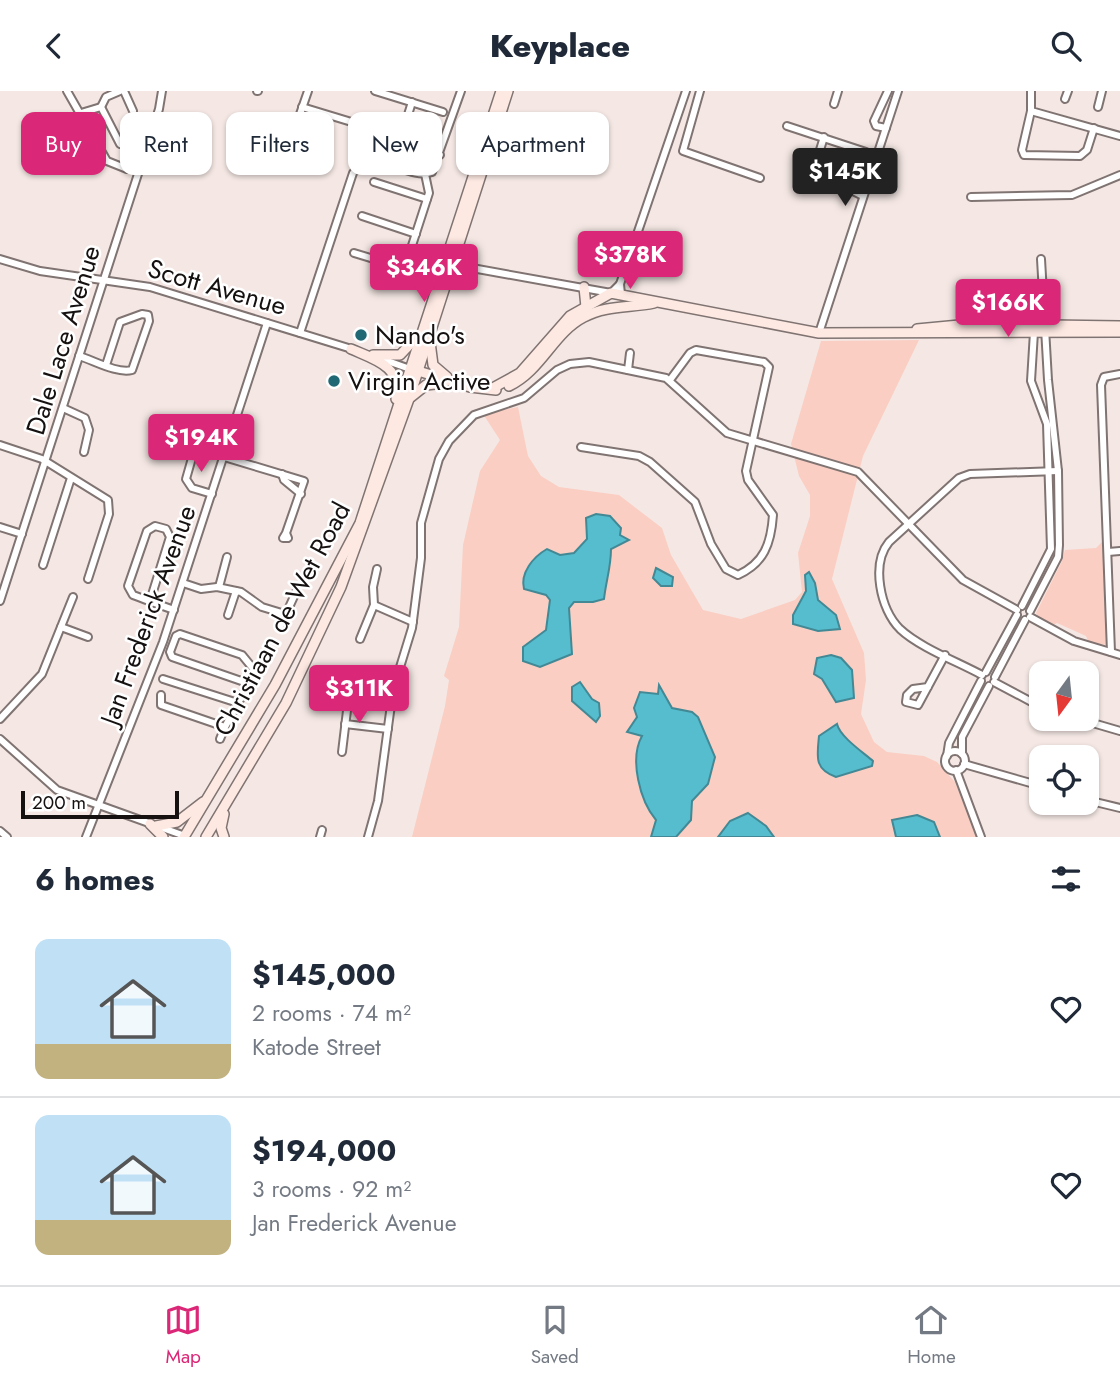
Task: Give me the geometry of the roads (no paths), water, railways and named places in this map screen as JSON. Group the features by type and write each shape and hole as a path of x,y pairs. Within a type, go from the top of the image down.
{"main road":[{"name":"Christiaan de Wet Road","path":"186,837 275,685 355,535 390,428 414,370 501,91"},
{"name":"Christiaan de Wet Road","path":"428,326 508,91"},
{"path":"584,287 586,307"},
{"path":"610,309 617,290"},
{"path":"491,389 520,373 562,324 617,290 657,302 819,333 888,334 970,324 1120,329"},
{"path":"409,399 430,384 505,388 522,380 573,324 594,312 657,302"},
{"path":"368,355 403,354 428,326"},
{"path":"428,326 431,360 436,369 457,384"},
{"path":"351,349 384,364 396,377 397,393 390,428"},
{"name":"Christiaan de Wet Road","path":"206,837 286,703 341,587 409,399 414,370"},
{"path":"414,370 470,387"},
{"path":"153,825 177,821 209,797"},
{"path":"224,837 222,824 230,799"},
{"path":"153,825 163,837"}],"street":[{"path":"67,91 81,112"},
{"path":"120,144 102,107 106,97 122,91 132,111"},
{"name":"Dale Lace Avenue","path":"0,601 159,109 162,91"},
{"path":"300,112 308,91"},
{"path":"375,91 443,112"},
{"path":"442,149 461,91"},
{"path":"467,257 472,268 617,290 686,91"},
{"path":"701,91 684,151 760,178"},
{"path":"834,104 838,91"},
{"path":"886,128 876,125 874,120 888,91"},
{"path":"819,333 898,91"},
{"path":"1031,91 1031,111 1022,148 1024,155 1080,156 1087,150 1094,128"},
{"path":"1065,99 1068,91"},
{"path":"1098,107 1102,91"},
{"path":"409,112 412,102"},
{"path":"85,112 102,107"},
{"path":"302,107 348,121"},
{"path":"1031,111 1120,136"},
{"path":"787,126 867,152 862,172 851,190 863,196"},
{"path":"814,169 824,137"},
{"path":"300,333 354,175"},
{"path":"354,253 403,266 430,189 425,175"},
{"path":"971,197 1072,195 1120,175"},
{"path":"374,182 427,199"},
{"path":"362,216 416,234"},
{"name":"Scott Avenue","path":"0,259 40,271 150,287 414,370"},
{"path":"964,764 962,737 1028,616 1059,552 1058,471 1041,325 1041,259"},
{"path":"79,355 106,365 126,371 134,367 149,321 148,315 142,314 120,322 106,365"},
{"name":"Jan Frederick Avenue","path":"86,837 174,610 267,323"},
{"path":"981,837 956,770 947,765 947,756 949,743 1051,549 1046,419 1031,381 1041,325"},
{"path":"581,447 639,456 650,462 695,502 713,547 727,571 736,576 763,558 772,523 771,509 746,476 754,442 753,433 769,375 766,363 696,350 690,353 670,380"},
{"path":"628,370 630,353"},
{"path":"368,837 378,801 393,690 413,622 421,558 420,529 429,488 443,451 459,428 479,412 524,398 557,370 570,364 589,362 670,380 724,431 858,472 963,580 1074,641 1120,655"},
{"path":"1111,652 1101,384 1104,377 1120,374"},
{"path":"63,408 85,418 89,430 83,452"},
{"path":"0,445 42,459 108,500 109,514 88,579"},
{"path":"194,451 186,479 192,488 212,494"},
{"path":"224,457 304,481 286,533"},
{"path":"1029,701 900,628 879,581 878,564 882,551 909,523 964,475 1058,471"},
{"path":"282,474 301,494"},
{"path":"43,565 71,478"},
{"path":"150,601 170,537 166,529 155,526 147,531 128,586 133,595 174,610"},
{"path":"0,527 22,534"},
{"path":"1108,552 1120,551"},
{"path":"219,587 227,557"},
{"path":"360,639 374,605 373,587 377,569"},
{"path":"183,583 236,591 250,596 262,607 285,614"},
{"path":"208,599 209,589"},
{"path":"228,615 236,591"},
{"path":"280,627 296,592"},
{"path":"0,719 42,674 73,597"},
{"path":"374,605 413,622"},
{"path":"1019,611 1028,616"},
{"path":"61,628 88,637"},
{"path":"220,739 250,684 256,670 244,656 180,634 176,636 170,653 172,657 250,684"},
{"path":"928,687 945,655"},
{"path":"983,676 993,682"},
{"path":"163,680 238,703"},
{"path":"342,752 349,694"},
{"path":"160,695 161,705 225,727"},
{"path":"345,724 388,729"},
{"path":"1099,725 1120,731"},
{"path":"0,739 57,790 186,837"},
{"path":"947,756 952,751 962,754"},
{"path":"956,770 964,764"},
{"path":"964,764 1029,783"},
{"path":"1099,803 1120,808"},
{"path":"0,831 7,837"}],"water":[{"path":"596,514 610,516 621,528 620,535 629,540 611,549 604,599 574,602 569,608 572,654 540,667 523,661 523,647 546,630 550,600 546,595 524,589 526,571 537,556 547,549 560,555 574,553 587,539 586,518"},
{"path":"656,568 673,577 672,586 661,586 653,578"},
{"path":"809,572 815,583 818,600 836,615 840,629 818,631 793,624 793,615 806,591 805,575"},
{"path":"831,655 841,658 852,670 854,698 836,702 822,679 814,674 817,658"},
{"path":"580,682 592,699 599,703 600,716 596,722 572,701 572,687"},
{"path":"659,685 672,708 692,712 698,717 715,757 708,784 692,801 691,820 676,837 651,837 656,820 645,802 636,768 638,745 642,736 627,732 637,717 634,708 640,692 658,694"},
{"path":"837,724 847,739 873,761 872,766 836,777 820,766 819,736"},
{"path":"748,813 766,826 774,837 718,837 730,821"},
{"path":"917,815 934,822 940,837 896,837 892,820"}],"place":[{"name":"Nando's","path":"361,335"},
{"name":"Virgin Active","path":"334,381"}]}
